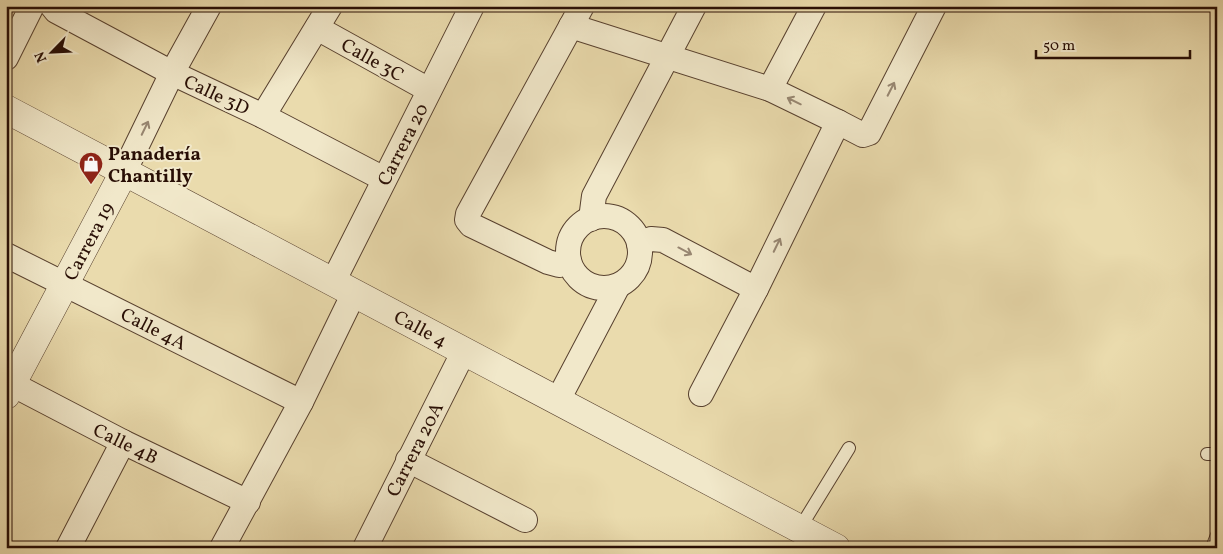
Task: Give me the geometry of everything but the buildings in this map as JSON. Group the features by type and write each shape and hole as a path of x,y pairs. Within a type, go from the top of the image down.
{"street":[{"path":"6,58 32,6"},
{"name":"Calle 3D","path":"52,6 56,11 172,73 263,116 384,179"},
{"name":"Carrera 19","path":"8,387 65,284 124,172 172,73 209,6"},
{"path":"263,116 330,6"},
{"name":"Carrera 20","path":"222,548 301,402 384,179 472,6"},
{"path":"591,219 594,196 694,6"},
{"path":"770,89 814,6"},
{"path":"570,261 559,265 548,262 471,225 467,220 468,214 577,16 667,57 770,89 863,135 869,133 934,6"},
{"name":"Calle 3C","path":"317,28 430,90"},
{"name":"Calle 4","path":"6,109 836,548"},
{"path":"701,394 756,289 838,122"},
{"path":"600,216 611,216 629,226 636,234 641,254 639,264 631,277 618,286 598,288 588,285 573,271 568,251 570,241 575,231 591,219 600,216"},
{"path":"640,244 651,239 663,240 756,289"},
{"name":"Calle 4A","path":"6,255 301,402"},
{"path":"558,400 618,286"},
{"name":"Carrera 20A","path":"365,548 464,351"},
{"name":"Calle 4B","path":"8,387 248,502"},
{"path":"68,548 123,442"},
{"path":"408,460 525,520"}],"lane":[{"path":"800,528 849,448"},
{"path":"1212,548 1217,535"}],"place":[{"name":"Panadería Chantilly","path":"91,185"}]}
